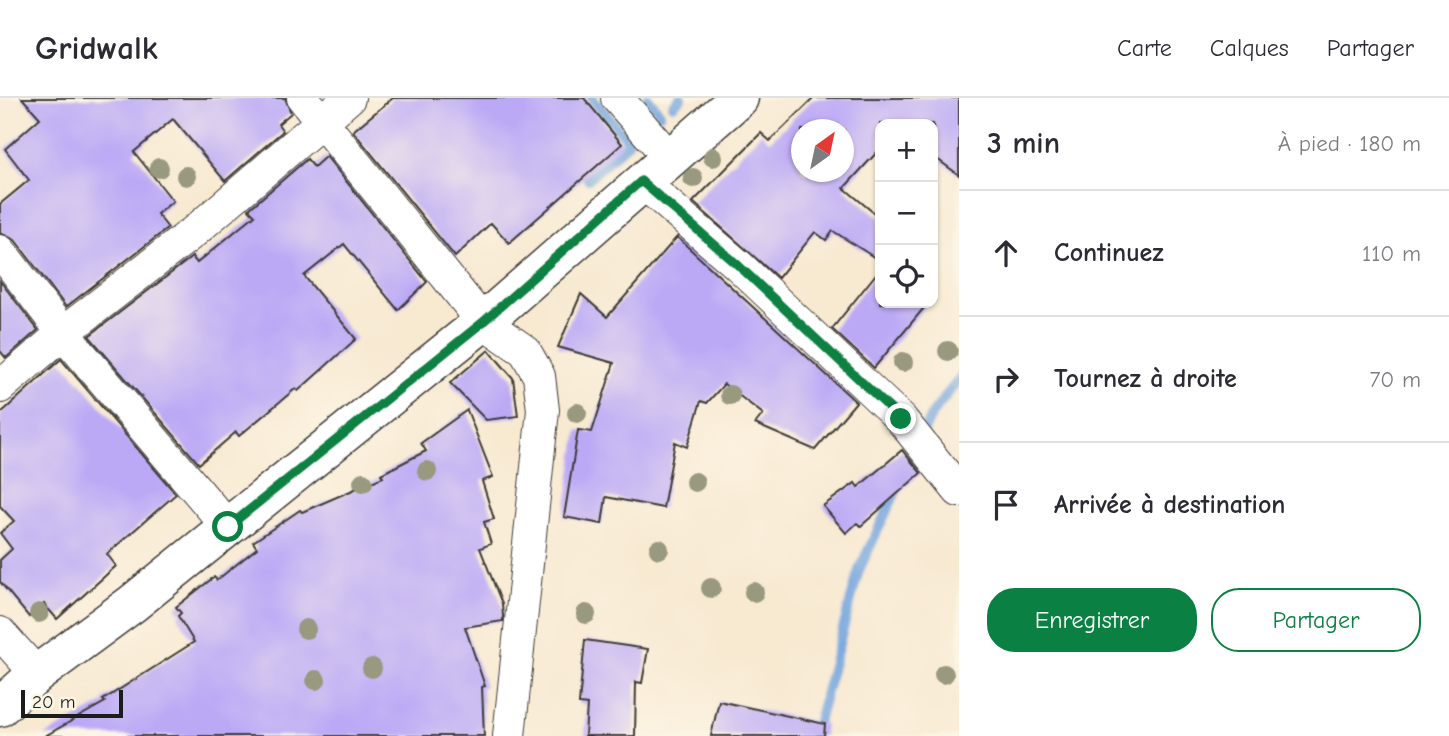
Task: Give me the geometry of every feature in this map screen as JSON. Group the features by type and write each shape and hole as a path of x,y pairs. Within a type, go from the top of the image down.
{"main road":[{"path":"0,707 37,674 132,604 483,322 739,98"}],"street":[{"path":"0,387 64,333 196,230 312,109 349,98"},
{"path":"617,98 655,169 738,265 901,419 959,491"},
{"path":"312,109 483,322 525,351 539,376 543,410 509,736"},
{"path":"0,251 64,333 228,527"},
{"path":"0,633 37,674"}],"building":[{"path":"22,98 285,98 291,113 278,124 283,131 225,181 173,119 134,152 173,201 157,214 168,228 66,307 15,240 0,233 0,204 29,180 5,149 40,118"},
{"path":"393,98 584,98 622,144 509,243 491,223 455,257 353,131"},
{"path":"814,98 959,98 959,175 938,160 938,119 875,119 875,154 854,177 854,119 793,119"},
{"path":"791,120 791,182 850,182 844,188 875,214 875,258 833,231 826,240 815,232 778,278 693,202 761,133 770,141"},
{"path":"326,156 427,282 398,310 344,244 304,276 356,339 298,391 295,389 239,436 236,432 199,464 89,336 192,257 197,263 255,215 249,209 307,159 314,167"},
{"path":"677,237 856,402 815,450 755,424 763,414 724,384 707,403 701,401 687,447 675,442 663,508 606,497 602,524 564,517 578,430 592,432 614,363 558,347 581,294 607,317"},
{"path":"875,275 875,308 924,308 874,368 832,329"},
{"path":"0,281 38,330 6,358 0,351"},
{"path":"489,350 513,378 518,416 486,420 450,383"},
{"path":"61,359 176,494 107,554 116,566 57,619 44,604 29,617 0,582 0,560 12,549 0,533 14,521 0,506 0,414"},
{"path":"467,410 493,477 482,481 494,519 484,522 491,544 480,548 502,604 503,616 503,621 465,627 485,686 482,687 484,736 45,736 105,702 103,700 194,642 178,616 181,613 176,607 214,577 217,580 257,548 253,542 300,510 302,512 383,477 381,474 426,451 421,443"},
{"path":"902,450 921,473 861,526 857,523 846,533 823,506 855,483 858,487"},
{"path":"585,640 648,649 642,683 636,682 635,736 585,736 587,705 579,704"},
{"path":"719,701 825,724 824,736 711,736"}],"waterway":[{"path":"592,98 628,140"},
{"path":"648,98 660,113"},
{"path":"673,105 681,98"},
{"path":"588,179 628,143"},
{"path":"904,473 932,414 959,379"},
{"path":"814,736 859,570 898,487"}],"route":[{"path":"228,527 483,322 641,181 738,265 901,419"}]}
